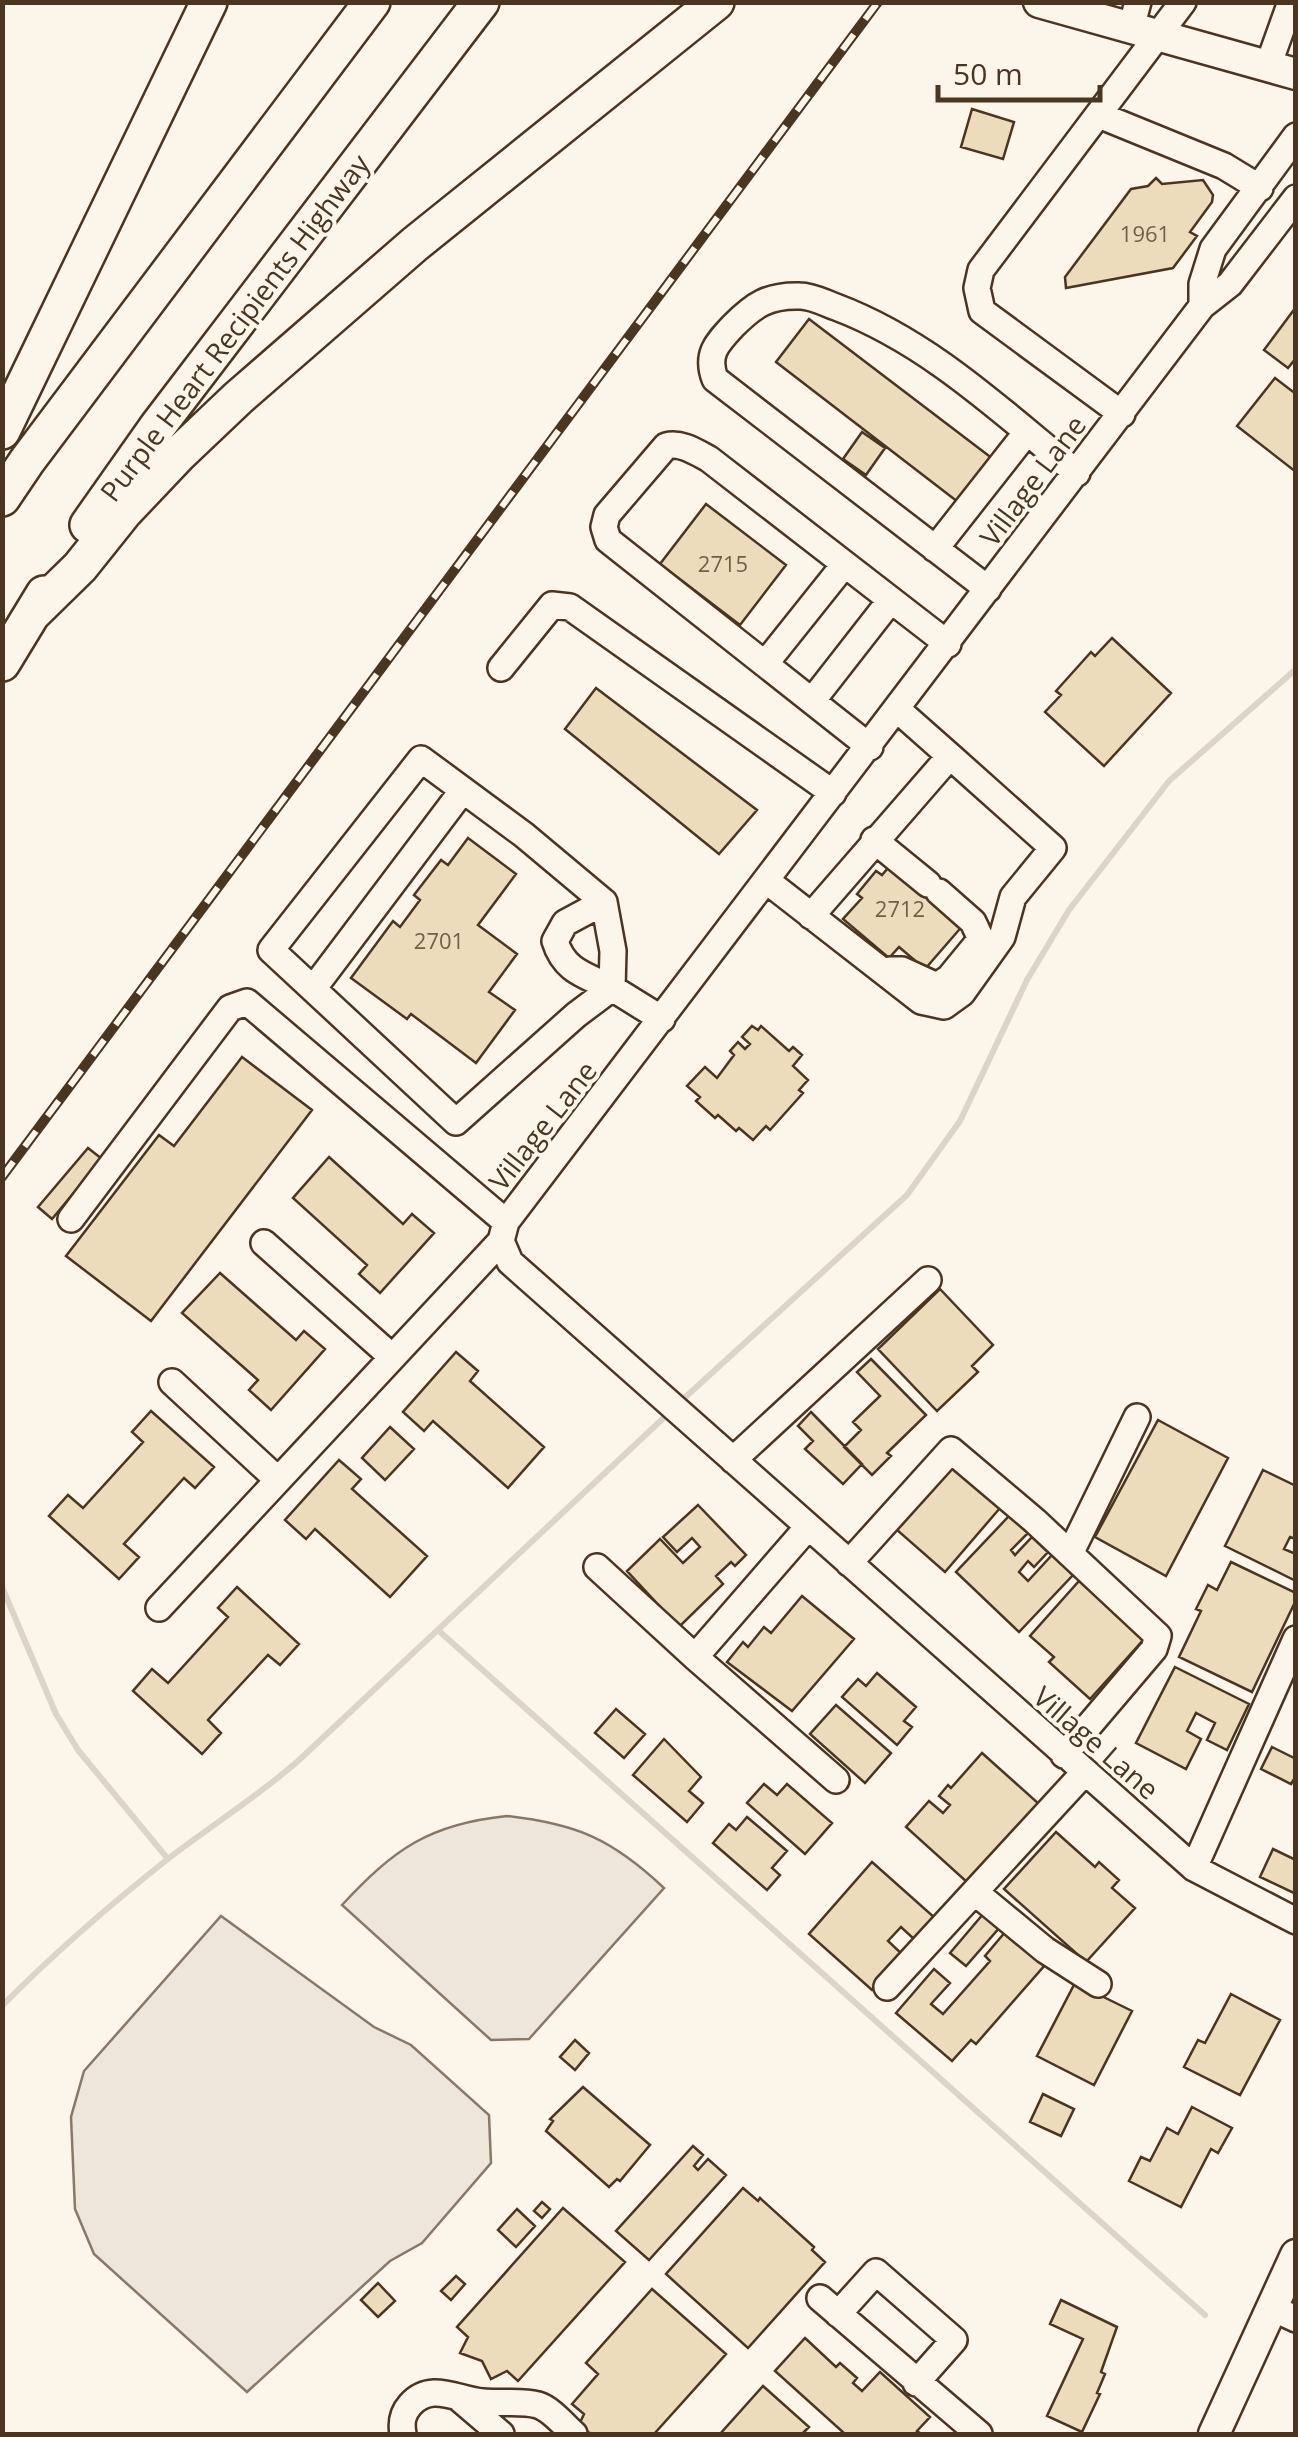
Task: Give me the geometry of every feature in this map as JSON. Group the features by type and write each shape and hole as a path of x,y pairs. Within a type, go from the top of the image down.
{"highway":[{"path":"2,431 195,36 207,2"},
{"path":"2,498 372,2"},
{"path":"33,613 80,567 124,512 179,454 238,398 414,244 716,2"},
{"name":"Purple Heart Recipients Highway","path":"2,662 93,517 157,428 481,3"}],"main road":[{"path":"1039,2 1143,22 1282,70"},
{"path":"1214,2434 1284,2314 1296,2256"}],"street":[{"path":"1122,414 982,311 977,288 981,270 1099,115 1143,22 1183,2"},
{"path":"1282,70 1291,2"},
{"path":"1099,115 1224,166 1260,188"},
{"name":"Village Lane","path":"1202,306 1202,284 1213,249 1296,136"},
{"name":"Village Lane","path":"1296,198 1230,284 1202,306 503,1232 510,1262 1084,1774 1194,1868 1296,1921"},
{"path":"988,589 715,379 709,363 716,344 754,304 804,295 862,317 924,350 1077,473"},
{"path":"935,549 1026,432"},
{"path":"870,747 608,540 604,526 607,516 666,446 674,444 709,459 948,644"},
{"path":"765,664 844,565"},
{"path":"812,701 890,601"},
{"path":"502,668 552,605 570,607 833,793"},
{"path":"767,881 921,1001 944,1006 962,993 1002,937 1013,897 1053,848 898,710"},
{"path":"811,916 950,756"},
{"path":"421,759 524,835 604,902 613,950 612,988 456,1122 271,950 421,759"},
{"path":"313,989 463,790"},
{"path":"874,840 972,922 981,939 950,978 937,986 902,970 880,970"},
{"path":"604,902 564,923 555,941 560,957 573,969 662,1019"},
{"path":"70,1220 230,1008 246,1002 503,1232 160,1608"},
{"path":"264,1242 392,1357"},
{"path":"733,1460 928,1280"},
{"path":"172,1382 278,1480"},
{"path":"1070,1554 1137,1417"},
{"path":"849,1563 951,1450 1070,1554 1158,1636 1154,1649 1064,1755"},
{"path":"694,1657 808,1527"},
{"path":"597,1567 836,1780"},
{"path":"1194,1868 1296,1639"},
{"path":"888,1987 1084,1774"},
{"path":"976,1893 1045,1950 1098,1984"},
{"path":"916,2382 954,2340 876,2272 829,2306 916,2382 978,2434"},
{"path":"403,2434 401,2425 406,2410 429,2392 539,2405 574,2434"},
{"path":"460,2398 500,2434"}],"shaded area":[{"path":"507,1816 554,1824 592,1837 627,1857 664,1888 529,2039 491,2040 342,1905 396,1854 415,1842 456,1825"},
{"path":"221,1916 374,2027 411,2045 489,2115 491,2163 422,2243 390,2261 247,2392 94,2254 75,2209 71,2117 84,2071"}],"building":[{"path":"972,109 1014,122 1003,159 961,147"},
{"path":"1156,178 1162,184 1203,180 1213,195 1190,232 1197,236 1173,268 1066,288 1065,277 1131,189 1148,186"},
{"path":"1296,307 1296,358 1288,368 1264,350"},
{"path":"809,319 993,459 958,502 776,362"},
{"path":"1275,378 1296,394 1296,472 1237,426"},
{"path":"862,432 885,448 866,475 843,459"},
{"path":"706,504 786,565 740,625 660,564"},
{"path":"1112,638 1171,693 1104,766 1045,712 1061,695 1056,691 1091,652 1095,656"},
{"path":"596,688 757,810 719,854 565,729"},
{"path":"468,838 516,874 478,925 517,954 489,992 515,1010 476,1063 411,1014 407,1019 351,978 393,921 400,927 420,900 414,895 441,860 448,865"},
{"path":"893,862 965,923 925,969 899,947 889,958 843,919 862,898 857,894 876,871 882,875"},
{"path":"752,1026 758,1030 761,1026 789,1051 793,1047 802,1055 793,1066 808,1080 799,1090 803,1093 770,1130 766,1126 753,1140 718,1115 715,1118 696,1101 700,1097 687,1086 705,1067 717,1078 734,1055 730,1051 738,1042 745,1049 750,1044 742,1037"},
{"path":"242,1057 312,1110 151,1321 66,1256 159,1135 174,1146"},
{"path":"88,1148 102,1159 52,1219 38,1207"},
{"path":"329,1157 403,1224 412,1214 434,1233 380,1293 359,1274 367,1265 293,1198"},
{"path":"220,1273 296,1340 304,1331 325,1349 271,1410 249,1390 258,1380 182,1313"},
{"path":"940,1289 993,1345 972,1366 978,1372 937,1411 878,1349"},
{"path":"456,1352 478,1371 470,1381 544,1447 508,1488 433,1421 424,1431 403,1412"},
{"path":"871,1359 926,1415 887,1453 891,1456 872,1475 844,1447 861,1430 853,1422 880,1396 857,1372"},
{"path":"151,1411 214,1467 195,1488 184,1478 124,1544 139,1557 119,1579 49,1516 68,1495 83,1508 143,1442 132,1432"},
{"path":"811,1412 862,1464 843,1484 805,1449 813,1441 798,1426"},
{"path":"1158,1420 1228,1458 1166,1576 1095,1537"},
{"path":"390,1427 414,1449 385,1480 362,1458"},
{"path":"339,1460 361,1479 352,1489 427,1556 390,1597 315,1529 306,1539 285,1520"},
{"path":"952,1467 1000,1508 945,1572 897,1530"},
{"path":"1263,1470 1296,1486 1296,1539 1290,1537 1284,1549 1296,1554 1296,1581 1225,1546"},
{"path":"698,1505 746,1555 716,1576 723,1584 679,1627 627,1571 660,1539 683,1563 700,1547 692,1538 677,1552 663,1537"},
{"path":"1009,1516 1028,1533 1011,1550 1015,1555 1032,1537 1048,1552 1034,1567 1028,1561 1019,1572 1028,1581 1052,1555 1073,1575 1019,1632 956,1572"},
{"path":"1231,1562 1296,1593 1252,1692 1179,1657 1201,1611 1196,1609 1208,1585 1217,1590"},
{"path":"1079,1581 1145,1638 1090,1699 1049,1662 1054,1657 1030,1636"},
{"path":"237,1587 299,1644 280,1665 268,1655 208,1720 221,1733 202,1754 133,1691 152,1669 168,1683 228,1617 218,1608"},
{"path":"802,1596 854,1639 792,1711 727,1662 743,1642 748,1647 764,1627 771,1633"},
{"path":"1175,1667 1249,1704 1227,1750 1207,1740 1215,1723 1196,1713 1187,1731 1201,1739 1186,1769 1136,1743"},
{"path":"877,1673 916,1707 904,1721 912,1727 897,1745 842,1697 858,1679 866,1686"},
{"path":"836,1705 891,1753 865,1783 810,1734"},
{"path":"616,1709 645,1734 624,1758 595,1733"},
{"path":"664,1739 701,1777 689,1791 703,1803 687,1822 633,1775"},
{"path":"1272,1747 1296,1759 1296,1776 1291,1784 1261,1769"},
{"path":"982,1753 1039,1804 968,1883 906,1827 929,1801 943,1813 950,1805 939,1796"},
{"path":"764,1784 777,1795 787,1784 832,1823 805,1854 747,1803"},
{"path":"747,1817 787,1851 772,1868 780,1875 767,1890 713,1843 729,1824 736,1830"},
{"path":"1056,1832 1095,1867 1099,1862 1119,1880 1112,1888 1135,1908 1086,1962 1004,1889"},
{"path":"1273,1849 1296,1860 1296,1894 1260,1877"},
{"path":"872,1862 935,1918 915,1940 901,1927 888,1941 903,1955 872,1990 809,1934"},
{"path":"984,1913 1000,1927 966,1966 950,1953"},
{"path":"1006,1931 1045,1965 976,2044 971,2040 952,2061 896,2013 934,1969 950,1983 931,2004 943,2014 990,1961 985,1956"},
{"path":"1075,1983 1132,2011 1094,2085 1037,2056"},
{"path":"1231,1994 1280,2020 1240,2095 1184,2067 1198,2040 1205,2043"},
{"path":"575,2040 589,2053 575,2070 560,2057"},
{"path":"583,2087 650,2145 620,2181 617,2179 609,2187 546,2131 553,2121 550,2119"},
{"path":"1043,2094 1074,2109 1061,2136 1030,2122"},
{"path":"1192,2107 1232,2128 1218,2153 1211,2149 1181,2207 1129,2181 1141,2157 1150,2161 1167,2128 1178,2134"},
{"path":"693,2146 703,2155 694,2166 698,2170 708,2159 726,2175 649,2260 616,2231"},
{"path":"743,2188 758,2201 760,2198 825,2262 748,2348 666,2274"},
{"path":"542,2202 550,2209 542,2218 534,2211"},
{"path":"563,2208 625,2262 518,2381 507,2371 491,2379 482,2361 460,2353 468,2337 457,2327"},
{"path":"517,2209 535,2226 516,2247 498,2230"},
{"path":"456,2276 465,2284 451,2300 441,2291"},
{"path":"378,2283 395,2301 378,2317 361,2300"},
{"path":"652,2289 726,2354 654,2434 593,2434 577,2429 584,2414 572,2404 598,2374 586,2363"},
{"path":"1061,2300 1117,2327 1101,2372 1105,2374 1097,2393 1100,2394 1082,2432 1047,2416 1083,2339 1050,2324"},
{"path":"805,2338 836,2367 840,2363 857,2378 853,2383 862,2391 880,2372 930,2417 917,2431 921,2434 845,2434 775,2371"},
{"path":"763,2386 809,2427 802,2434 720,2434"}],"waterway":[{"path":"680,1402 907,1195 960,1121 1027,980 1069,910 1169,781 1296,669"},
{"path":"2,2006 126,1893 298,1761 671,1411"},
{"path":"2,1587 56,1714 78,1750 168,1859"},
{"path":"439,1631 1205,2315"}],"railway":[{"path":"2,1177 878,2"}]}
